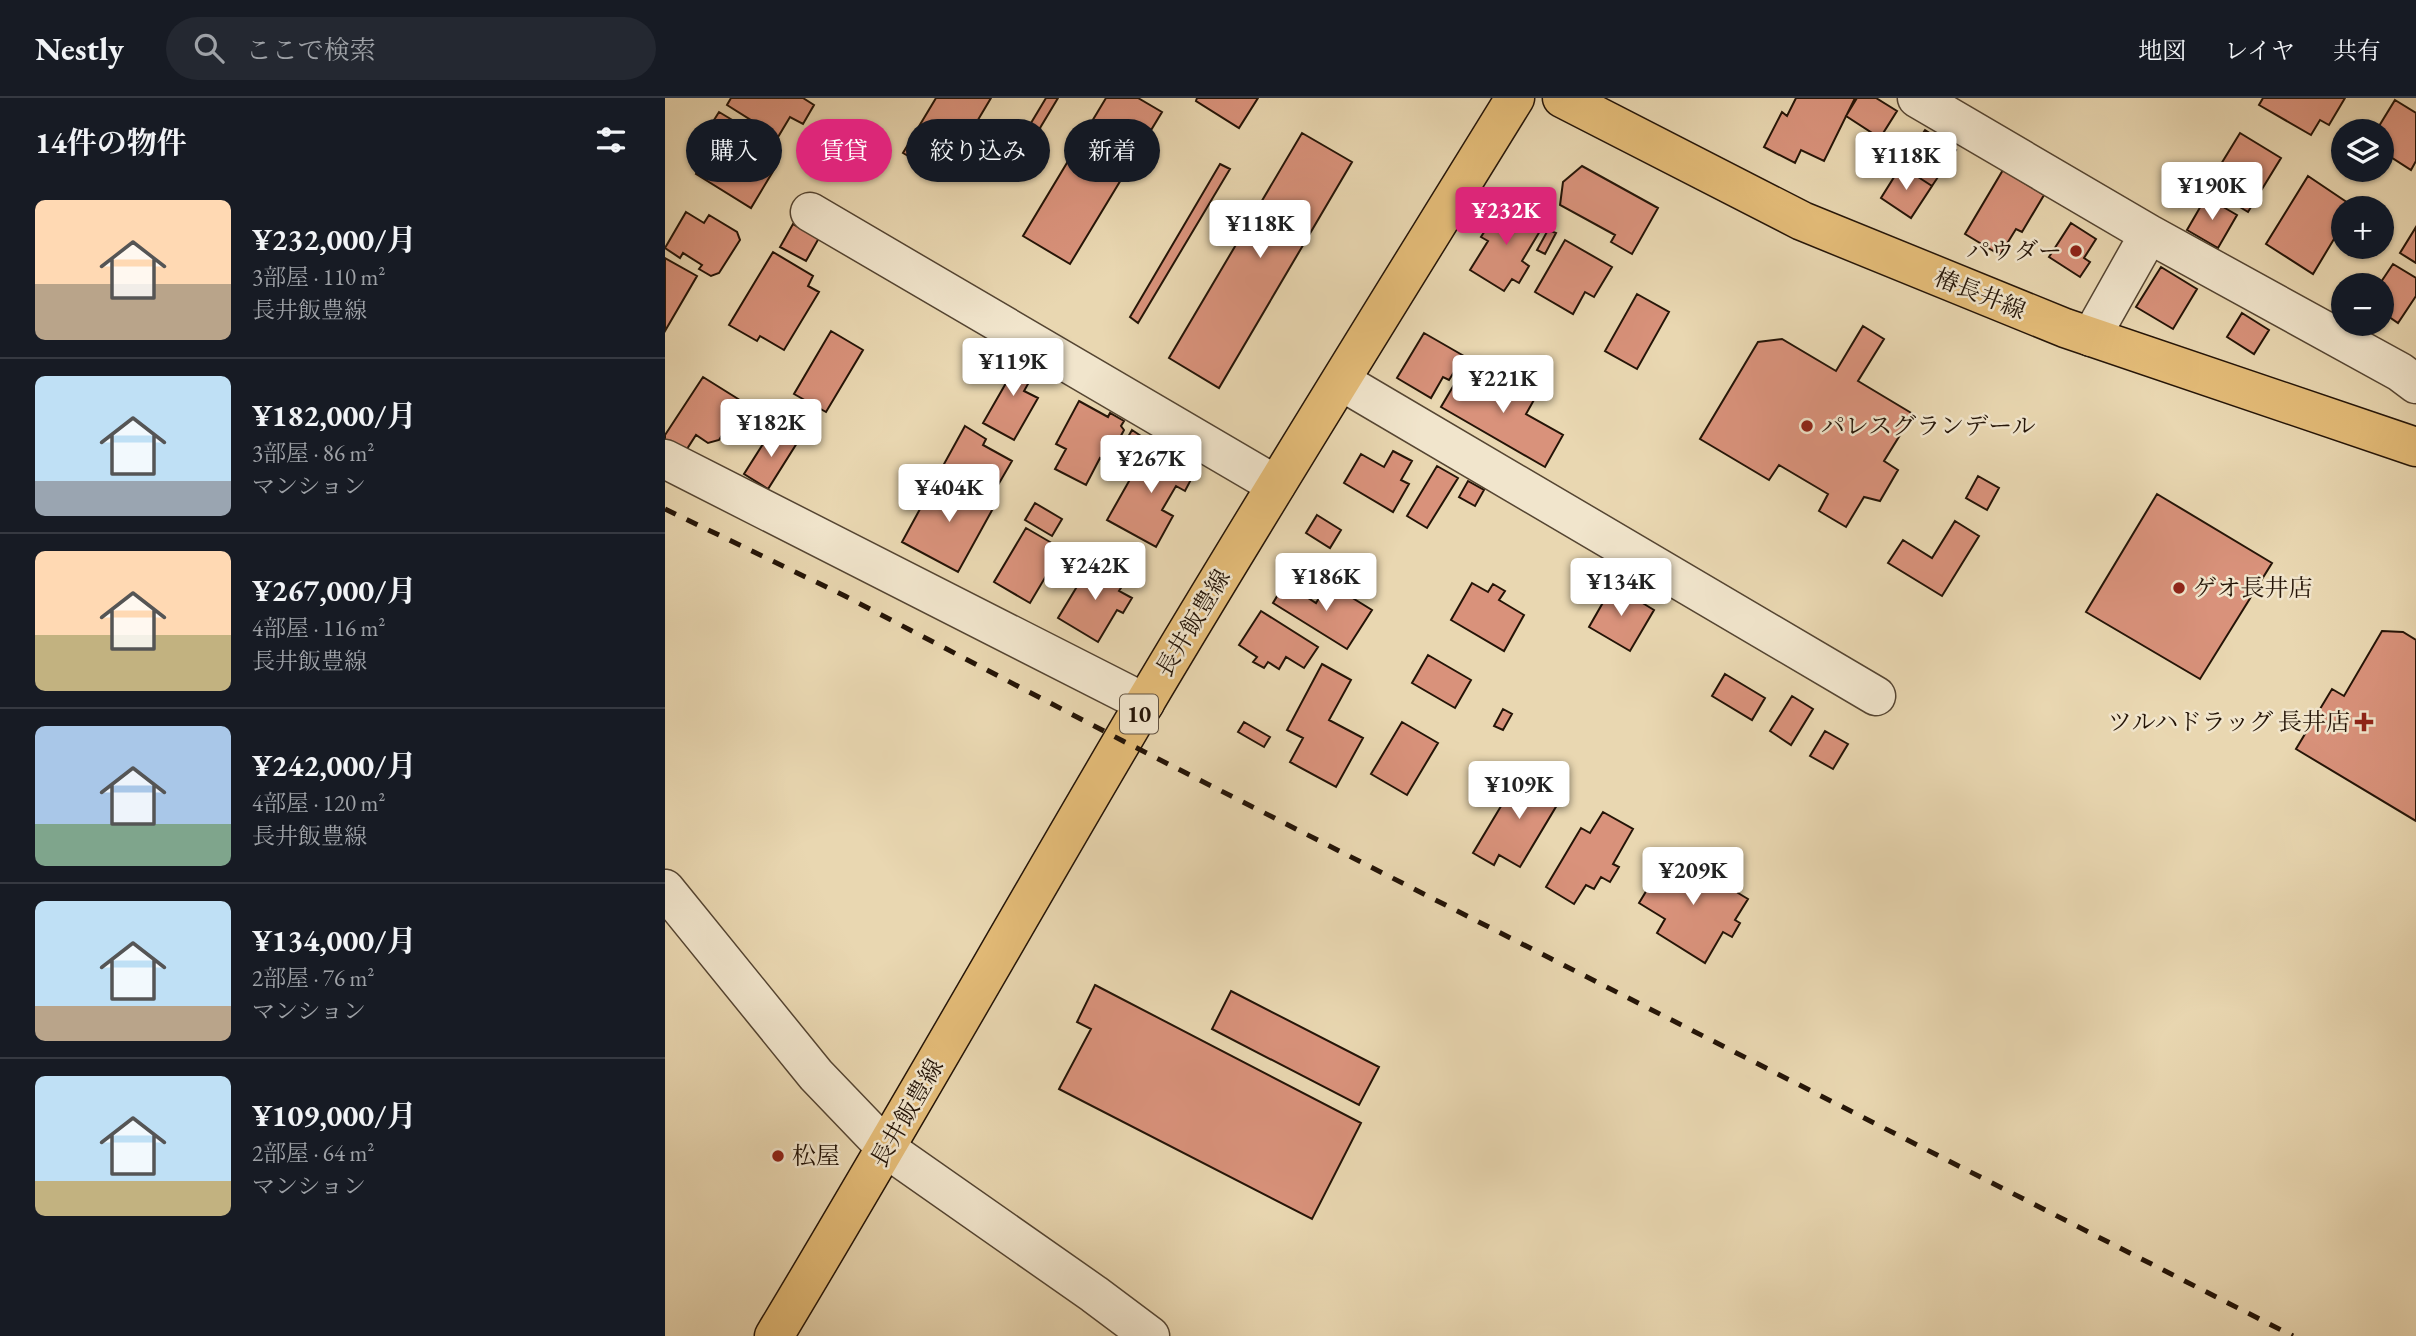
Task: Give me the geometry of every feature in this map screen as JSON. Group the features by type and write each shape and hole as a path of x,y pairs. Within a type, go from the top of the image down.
{"main road":[{"name":"長井飯豊線","path":"774,1336 887,1149 1145,703 1515,98"},
{"name":"椿長井線","path":"1562,98 1802,221 2091,337 2416,447"}],"street":[{"path":"1917,98 2149,234 2400,372 2416,384"},
{"path":"810,212 1276,485"},
{"path":"2091,337 2149,234"},
{"path":"1341,381 1876,696"},
{"path":"665,459 1145,703"},
{"path":"665,889 816,1076 887,1149 1094,1293 1150,1336"}],"building":[{"path":"731,98 803,98 814,105 806,119 796,120 790,117 782,130 782,119 749,119 727,105"},
{"path":"936,98 991,98 979,119 923,119"},
{"path":"1046,98 1058,98 1045,119 1033,119"},
{"path":"1106,98 1138,98 1162,112 1158,119 1093,119"},
{"path":"1197,98 1258,98 1239,128 1196,101"},
{"path":"1796,98 1855,98 1824,161 1801,150 1795,163 1764,147 1782,112 1787,116"},
{"path":"1857,98 1876,98 1897,111 1880,138 1846,116"},
{"path":"2263,98 2345,98 2329,125 2320,120 2311,135 2259,105"},
{"path":"2395,100 2416,113 2416,161 2411,170 2394,159 2394,119 2383,119"},
{"path":"719,112 731,119 715,119"},
{"path":"1925,130 1956,150 1932,186 1901,166"},
{"path":"1302,133 1352,162 1219,388 1169,358"},
{"path":"2240,133 2281,158 2248,212 2207,187"},
{"path":"1220,164 1230,169 1138,323 1130,317"},
{"path":"1582,166 1658,208 1632,254 1611,242 1615,235 1560,205 1563,182"},
{"path":"1901,166 1932,186 1911,218 1881,198"},
{"path":"1064,168 1064,182 1120,182 1070,264 1023,236"},
{"path":"2003,170 2044,195 2022,232 2016,229 2000,255 1965,234"},
{"path":"2308,176 2338,196 2331,196 2331,244 2313,274 2266,244"},
{"path":"709,182 767,182 751,208"},
{"path":"2206,197 2237,215 2218,248 2187,230"},
{"path":"1504,201 1543,226 1522,261 1529,266 1519,283 1512,279 1504,291 1470,270 1488,241 1481,237"},
{"path":"686,212 704,223 709,215 737,232 740,240 719,273 711,276 699,269 702,265 683,253 680,258 665,248"},
{"path":"2071,223 2096,239 2084,258 2090,262 2080,277 2049,257"},
{"path":"793,224 819,238 806,261 780,247"},
{"path":"2416,227 2416,263 2400,253"},
{"path":"1548,230 1556,233 1545,254 1537,250"},
{"path":"1565,240 1612,267 1594,297 1585,292 1573,314 1535,292"},
{"path":"773,252 813,276 808,286 819,292 784,350 760,336 757,341 729,325"},
{"path":"665,258 697,276 665,331"},
{"path":"2393,264 2416,278 2416,296 2398,323 2394,320 2394,273 2387,273"},
{"path":"2161,267 2197,289 2173,329 2136,307"},
{"path":"1637,294 1669,312 1637,369 1605,351"},
{"path":"2242,313 2269,330 2254,354 2227,337"},
{"name":"パレスグランデール","path":"1863,326 1884,339 1858,381 1913,414 1884,461 1898,470 1880,501 1864,497 1846,527 1819,511 1828,494 1779,465 1769,480 1700,439 1758,342 1782,339 1836,371"},
{"path":"831,331 863,350 826,412 794,394"},
{"path":"1424,333 1464,356 1449,380 1443,377 1431,398 1397,378"},
{"path":"1010,353 1037,368 1024,391 1038,398 1014,440 983,423 1006,383 997,377"},
{"path":"1493,368 1514,380 1511,384 1535,398 1526,414 1563,435 1545,467 1441,407 1455,383 1464,388 1473,372 1486,379"},
{"path":"703,377 743,402 719,440 708,443 696,435 685,452 665,439 665,435"},
{"path":"1079,401 1108,417 1110,413 1124,421 1121,426 1124,430 1107,462 1100,458 1086,485 1055,469 1066,449 1056,444"},
{"path":"965,426 986,439 983,445 1012,461 994,492 944,464"},
{"path":"773,428 797,443 768,489 744,474"},
{"path":"1132,430 1141,436 1120,472 1111,467"},
{"path":"1150,444 1196,470 1185,491 1176,486 1162,510 1173,516 1156,547 1107,520"},
{"path":"1393,451 1412,461 1401,480 1409,484 1393,512 1344,483 1361,454 1384,467"},
{"path":"1437,466 1458,478 1427,528 1407,516"},
{"path":"938,476 973,495 975,491 996,503 958,572 902,542"},
{"path":"1978,476 1999,488 1987,510 1966,498"},
{"path":"1468,481 1484,490 1475,506 1459,497"},
{"name":"ゲオ長井店","path":"2157,494 2272,563 2200,679 2086,612"},
{"path":"1035,503 1062,519 1052,536 1025,520"},
{"path":"1317,515 1341,530 1330,548 1306,533"},
{"path":"1955,521 1979,536 1942,596 1888,563 1903,540 1932,558"},
{"path":"1026,528 1062,549 1030,603 994,582"},
{"path":"1093,560 1126,580 1119,591 1132,598 1123,613 1117,610 1098,642 1058,618"},
{"path":"1285,583 1316,603 1328,583 1372,610 1347,649 1273,603"},
{"path":"1472,583 1488,592 1493,584 1505,591 1499,600 1524,615 1504,651 1451,620"},
{"path":"1613,585 1654,610 1630,651 1589,627"},
{"path":"1261,611 1318,647 1304,668 1286,657 1279,669 1268,662 1264,668 1253,662 1257,657 1239,645"},
{"name":"ツルハドラッグ 長井店","path":"2382,631 2403,632 2416,640 2416,821 2296,749 2332,689 2344,696"},
{"path":"1428,655 1471,680 1455,708 1412,683"},
{"path":"1322,664 1351,680 1329,720 1363,738 1336,787 1290,762 1303,738 1287,730"},
{"path":"1725,674 1765,698 1752,720 1712,696"},
{"path":"1792,696 1813,709 1791,745 1770,731"},
{"path":"1503,709 1512,714 1503,730 1494,726"},
{"path":"1244,722 1270,737 1264,747 1238,732"},
{"path":"1402,722 1438,743 1407,795 1371,774"},
{"path":"1825,731 1848,744 1833,769 1810,756"},
{"path":"1522,771 1563,795 1520,867 1499,855 1494,865 1473,853"},
{"path":"1603,812 1633,829 1613,864 1619,867 1610,882 1601,877 1594,889 1586,885 1574,904 1546,887 1581,828 1590,833"},
{"path":"1670,852 1748,899 1735,920 1740,923 1732,937 1723,932 1705,963 1657,933 1665,919 1639,903"},
{"path":"1095,985 1361,1123 1312,1219 1059,1089 1091,1029 1077,1022"},
{"path":"1231,991 1379,1067 1359,1105 1212,1029"}],"railway":[{"path":"665,509 845,596 1123,741 2293,1336"}],"place":[{"name":"パウダー","path":"2076,251"},
{"name":"パレスグランデール","path":"1807,426"},
{"name":"ゲオ長井店","path":"2179,588"},
{"name":"ツルハドラッグ 長井店","path":"2364,722"},
{"name":"松屋","path":"778,1156"}]}
